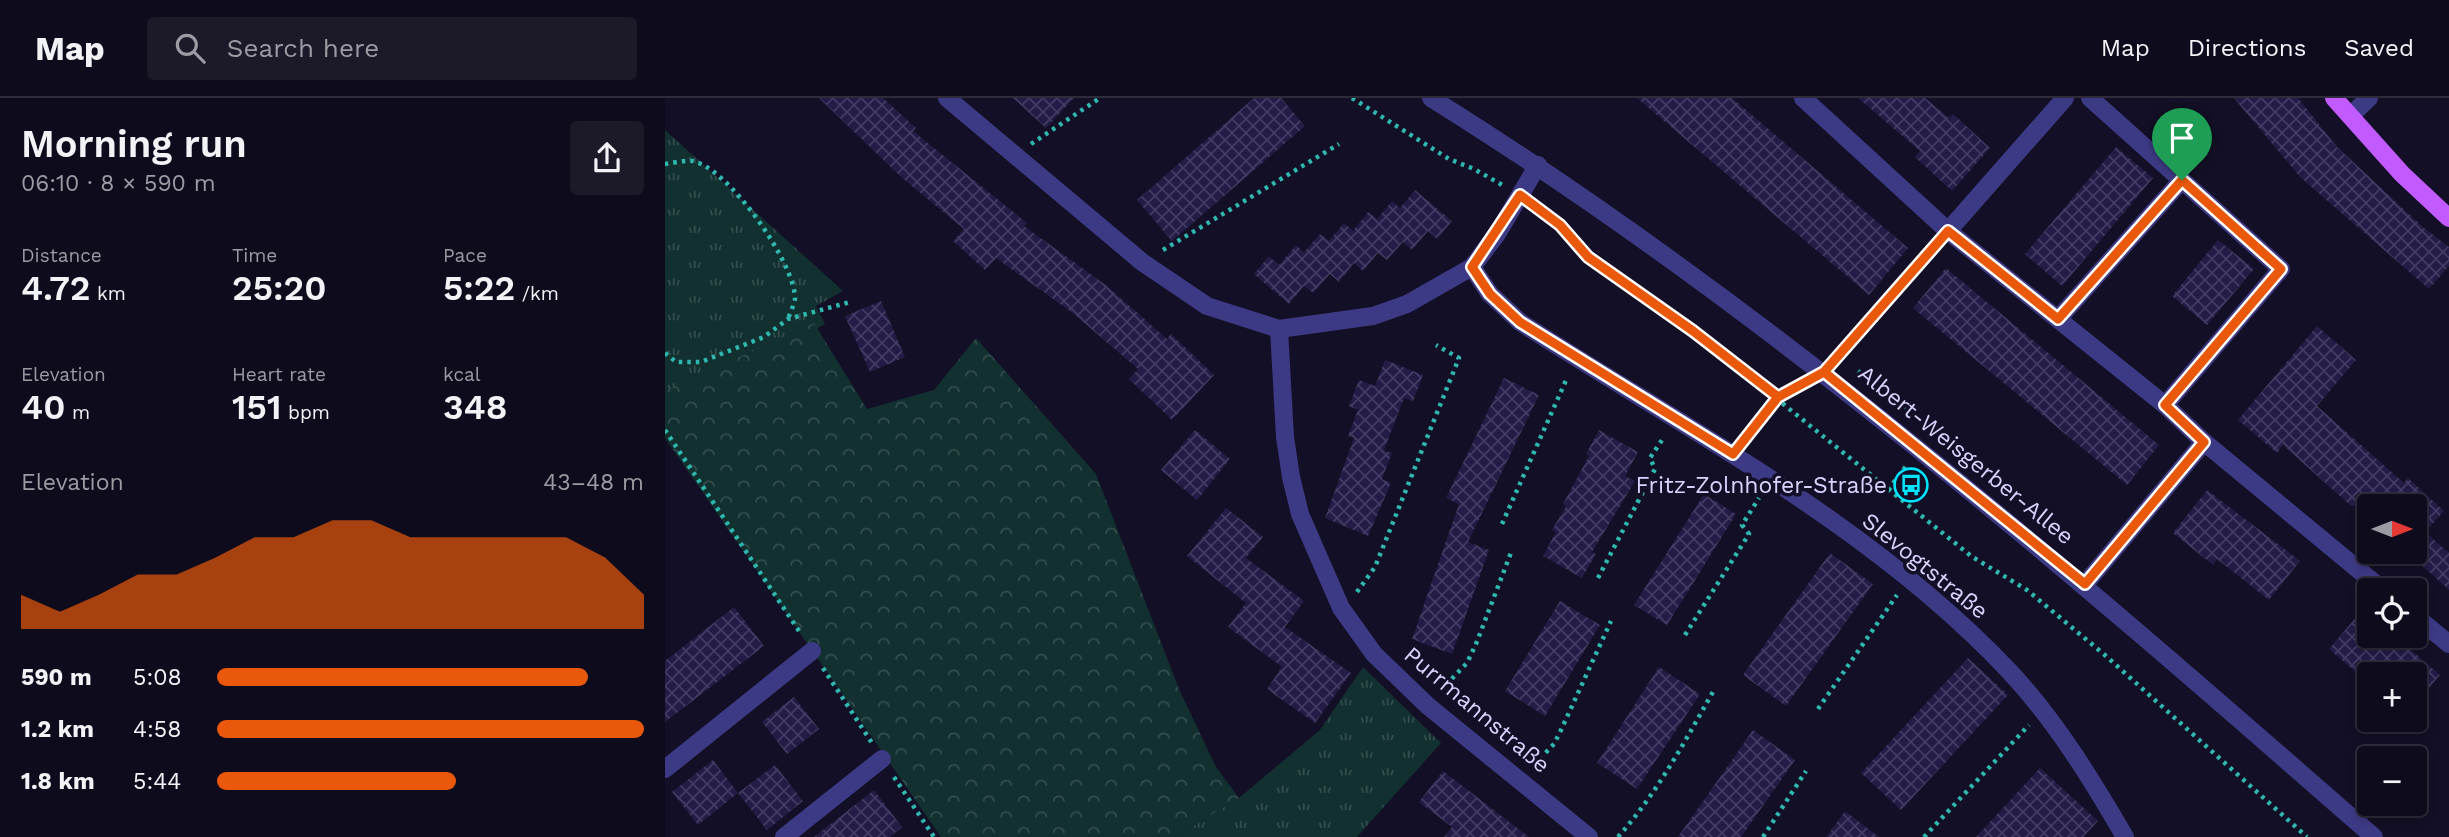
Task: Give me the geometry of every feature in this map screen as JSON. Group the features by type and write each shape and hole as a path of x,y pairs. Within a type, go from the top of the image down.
{"main road":[{"path":"2335,98 2402,174 2449,218"}],"street":[{"path":"947,98 1142,262 1207,306 1279,329 1373,316 1407,304 1472,267 1538,165"},
{"name":"Albert-Weisgerber-Allee","path":"1431,98 1538,165 1824,372 2085,584 2374,837"},
{"path":"1803,98 1948,231 2165,405 2204,442 2368,578"},
{"path":"1948,231 2065,98"},
{"path":"2090,98 2281,269 2165,405"},
{"path":"2350,116 2369,98"},
{"path":"2058,319 2182,180"},
{"name":"Slevogtstraße","path":"1472,267 1504,310 1576,358 1733,454 1908,578 2011,673 2042,711 2125,837"},
{"name":"Purrmannstraße","path":"1279,329 1285,438 1291,477 1300,514 1341,608 1374,654 1428,706 1589,837"},
{"path":"2085,584 2204,442"},
{"path":"2427,626 2449,644"},
{"path":"665,769 813,651"},
{"path":"783,837 882,759"}],"path":[{"path":"1016,154 1100,98"},
{"path":"1352,98 1448,159 1474,169 1552,217 1588,257 1693,331 1778,397 1961,547 2027,590 2096,648 2307,837"},
{"path":"1142,262 1339,144"},
{"path":"665,163 693,161 708,169 730,186 760,223 777,246 795,298 788,319"},
{"path":"1733,454 1778,397 1824,372 1948,231"},
{"path":"665,353 676,362 701,362 764,337 788,319 850,302"},
{"path":"1341,608 1368,581 1375,567 1459,359 1436,345"},
{"path":"1502,524 1576,358"},
{"path":"1598,578 1655,470 1650,458 1675,419"},
{"path":"1685,635 1749,534 1742,525 1770,480"},
{"path":"1428,706 1467,663 1511,550"},
{"path":"1818,709 1908,578"},
{"path":"1520,779 1554,744 1611,621"},
{"path":"1618,837 1658,786 1714,690"},
{"path":"1924,837 2042,711"},
{"path":"1763,837 1806,771"}],"green space":[{"path":"665,130 843,291 816,306 825,324 665,410"},
{"path":"814,323 867,409 934,390 976,338 1096,474 1179,689 1216,767 1239,798 1175,837 941,837 665,438 665,391"},
{"path":"1363,667 1441,743 1357,837 1175,837 1239,798 1320,730"}],"building":[{"path":"819,98 883,98 916,128 913,131 1027,223 1024,226 1107,286 1167,339 1171,334 1214,375 1172,420 1129,379 1138,369 1074,314 996,258 985,270 953,241 964,229 901,177"},
{"path":"1013,98 1074,98 1046,128"},
{"path":"1254,98 1281,98 1305,126 1172,241 1137,200"},
{"path":"1637,98 1732,98 1908,248 1869,295"},
{"path":"1858,98 1925,98 1949,118 1953,114 1990,148 1952,191 1915,157 1920,151"},
{"path":"2234,98 2298,98 2337,147 2424,228 2449,247 2449,266 2429,289 2300,177"},
{"path":"2116,147 2153,178 2062,286 2025,254"},
{"path":"1415,190 1452,221 1437,239 1428,231 1412,250 1403,242 1387,260 1378,253 1363,271 1354,263 1339,282 1330,274 1313,293 1304,286 1289,304 1254,274 1269,256 1279,265 1296,245 1304,252 1320,234 1329,241 1344,223 1353,231 1368,212 1377,219 1392,201 1400,208"},
{"path":"2218,240 2254,269 2207,325 2172,296"},
{"path":"1946,268 2159,445 2127,485 1913,308"},
{"path":"881,301 905,357 870,372 845,316"},
{"path":"2317,326 2356,360 2317,406 2404,483 2408,478 2425,494 2357,494 2357,506 2351,506 2283,445 2277,453 2238,420"},
{"path":"1385,360 1423,375 1413,401 1404,398 1384,450 1392,453 1382,479 1391,483 1368,536 1325,518 1354,438 1348,436 1358,410 1349,406 1359,380 1375,386"},
{"path":"1504,378 1539,395 1468,542 1489,550 1452,654 1412,639 1459,504 1446,498"},
{"path":"1195,430 1230,459 1197,500 1161,470"},
{"path":"1599,430 1638,452 1625,476 1635,481 1592,552 1596,554 1582,578 1543,556 1556,532 1552,530 1566,506 1563,504 1589,456 1586,454"},
{"path":"2207,490 2300,561 2269,600 2217,559 2213,565 2173,533"},
{"path":"1704,494 1736,514 1667,625 1634,605"},
{"path":"2427,495 2444,511 2427,530"},
{"path":"1226,508 1263,537 1246,558 1304,601 1285,627 1351,673 1315,723 1267,689 1282,667 1228,627 1246,603 1187,556"},
{"path":"2427,534 2449,553 2449,590 2420,564 2427,564"},
{"path":"1830,553 1873,584 1786,706 1743,675"},
{"path":"1560,601 1600,625 1545,716 1505,691"},
{"path":"734,607 764,646 665,722 665,661"},
{"path":"2357,616 2357,648 2409,648 2425,662 2357,662 2357,673 2329,649"},
{"path":"1968,658 2008,695 1901,810 1861,773"},
{"path":"2427,664 2440,675 2427,690"},
{"path":"1659,667 1700,694 1637,789 1597,763"},
{"path":"794,697 819,729 787,754 762,722"},
{"path":"1753,730 1795,760 1741,837 1678,837"},
{"path":"713,760 738,793 698,825 672,792"},
{"path":"775,765 803,801 767,830 738,793"},
{"path":"2040,768 2098,821 2083,837 1976,837"},
{"path":"1443,771 1529,837 1444,837 1452,827 1419,802"},
{"path":"874,790 902,827 890,837 814,837"},
{"path":"1845,811 1879,837 1826,837"}],"place":[{"name":"Fritz-Zolnhofer-Straße","path":"1911,485"}],"route":[{"path":"2182,180 2156,205 2058,319 1948,231 1824,372 1778,397 1733,454 1520,322 1504,310 1490,294 1472,267 1497,234 1520,195 1544,210 1588,257 1693,331 1778,397 1824,372 2085,584 2204,442 2165,405 2281,269 2182,180"}]}
